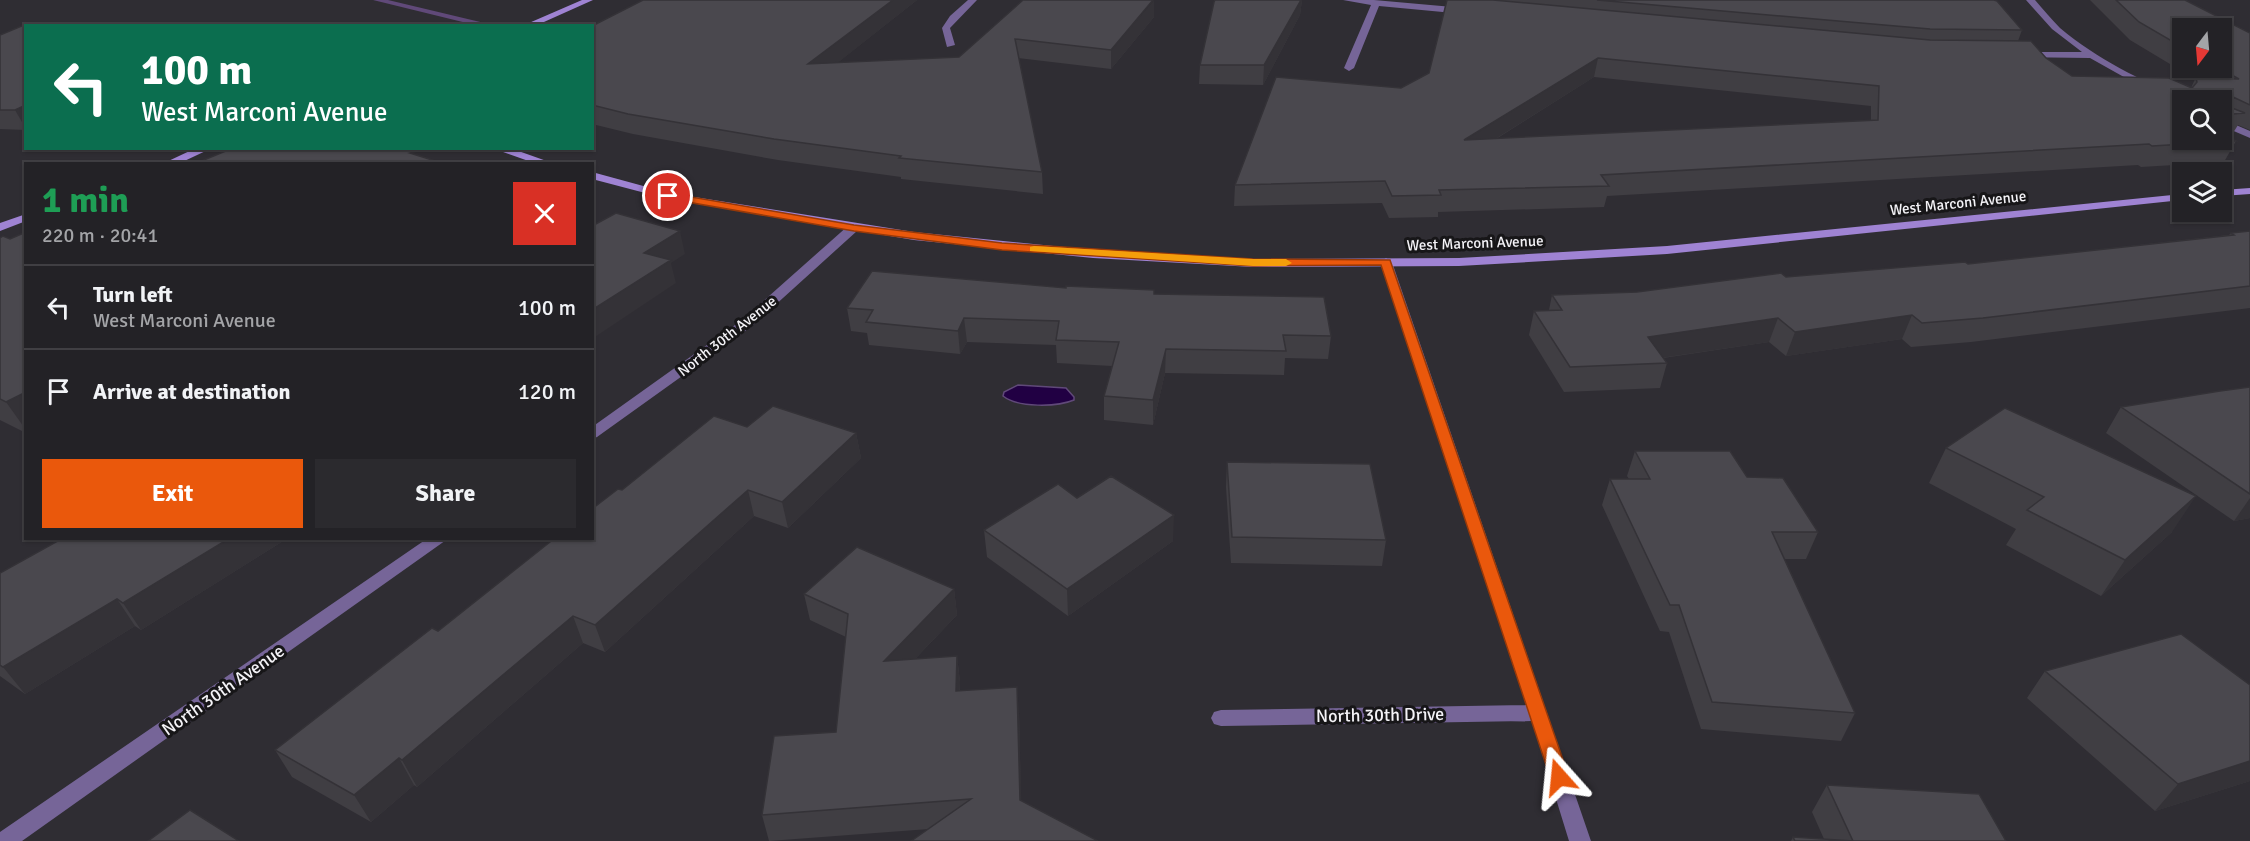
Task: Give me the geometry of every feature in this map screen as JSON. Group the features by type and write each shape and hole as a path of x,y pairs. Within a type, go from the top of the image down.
{"street":[{"path":"531,24 589,0"},
{"path":"950,45 946,28 953,18 973,0"},
{"path":"1347,0 1473,11"},
{"path":"2031,0 2057,30 2095,56 2172,98"},
{"path":"1349,68 1376,3"},
{"path":"2013,55 2095,56"},
{"path":"2232,127 2250,135"},
{"path":"172,162 202,150"},
{"path":"504,150 543,162"},
{"name":"West Marconi Avenue","path":"594,176 668,196 854,228 1002,247 1253,263 1568,257 1667,250 2172,198"},
{"path":"2232,193 2250,190"},
{"path":"0,227 24,219"},
{"name":"North 30th Avenue","path":"594,433 747,323 854,228"},
{"path":"1386,262 1580,841"},
{"name":"North 30th Avenue","path":"5,841 438,540"},
{"name":"North 30th Drive","path":"1221,718 1539,713"}],"shaded area":[{"path":"1018,385 1066,388 1074,400 1038,405 1018,403 1003,396 1004,392"}],"building":[{"path":"643,0 893,0 808,64 959,57 1023,0 1153,0 1111,50 1015,39 1042,172 899,158 901,156 774,139 628,114 594,106 594,25"},
{"path":"1215,0 1301,0 1264,65 1200,65"},
{"path":"1447,0 1493,0 1930,40 2031,41 2046,58 2072,76 2169,78 2192,88 2197,82 2196,78 2239,79 2232,75 2232,24 2250,33 2250,105 2233,97 2232,108 2232,90 2172,90 2172,145 2152,146 2149,144 1601,175 1609,186 1439,190 1441,195 1392,196 1385,181 1235,185 1276,77 1401,88 1429,73","holes":["1598,58 1879,86 1878,120 1464,140"]},
{"path":"1597,0 1994,0 2022,30 1930,29"},
{"path":"2116,0 2185,0 2220,18 2172,18 2172,41 2139,22"},
{"path":"24,25 24,106 15,110 0,110 0,35"},
{"path":"2232,108 2245,113 2232,114"},
{"path":"228,150 410,150 414,152 410,153 439,162 199,162"},
{"path":"616,213 680,231 644,253 671,260 594,309 594,225"},
{"path":"2250,231 2250,286 1983,318 1922,323 1912,315 1795,332 1778,318 1648,337 1667,363 1570,367 1534,311 1562,310 1552,295 1637,292 1781,273 1786,277 1965,262 1968,264 2234,235 2231,233"},
{"path":"24,233 24,393 6,402 0,399 0,238 3,236 10,239"},
{"path":"872,271 1066,288 1066,286 1154,290 1154,294 1324,297 1331,336 1283,335 1286,351 1166,349 1153,400 1104,396 1119,342 1056,340 1059,321 964,318 958,331 866,322 873,310 847,308"},
{"path":"2250,387 2250,494 2121,407 2220,391"},
{"path":"773,406 856,433 782,502 748,490 595,625 573,616 402,760 399,758 354,795 275,750 432,628 438,631 552,540 594,540 594,507 618,489 622,490 714,416 747,427"},
{"path":"2005,408 2196,496 2125,560 2027,510 2044,497 1946,448"},
{"path":"1635,451 1730,451 1747,477 1783,478 1818,532 1772,532 1855,713 1712,702 1679,605 1670,605 1610,479 1650,479"},
{"path":"1227,462 1370,464 1386,540 1232,537"},
{"path":"1111,476 1174,515 1067,589 984,530 1058,484 1077,498"},
{"path":"59,540 227,540 123,603 117,599 3,667 0,665 0,573"},
{"path":"857,547 954,589 884,661 957,656 956,691 1017,687 1020,800 1098,841 911,841 971,799 762,815 774,736 836,732 848,614 804,594"},
{"path":"2181,634 2250,685 2250,761 2178,784 2045,671"},
{"path":"1827,785 1979,794 2006,841 1853,841"},
{"path":"190,810 239,841 148,841"},
{"path":"1793,837 1853,841 1795,841"}],"waterway":[{"path":"377,0 484,24"}],"slow traffic":[{"path":"1034,249 1253,263 1286,263"}],"route":[{"path":"668,196 854,228 1002,247 1253,263 1386,262 1559,777"}]}
